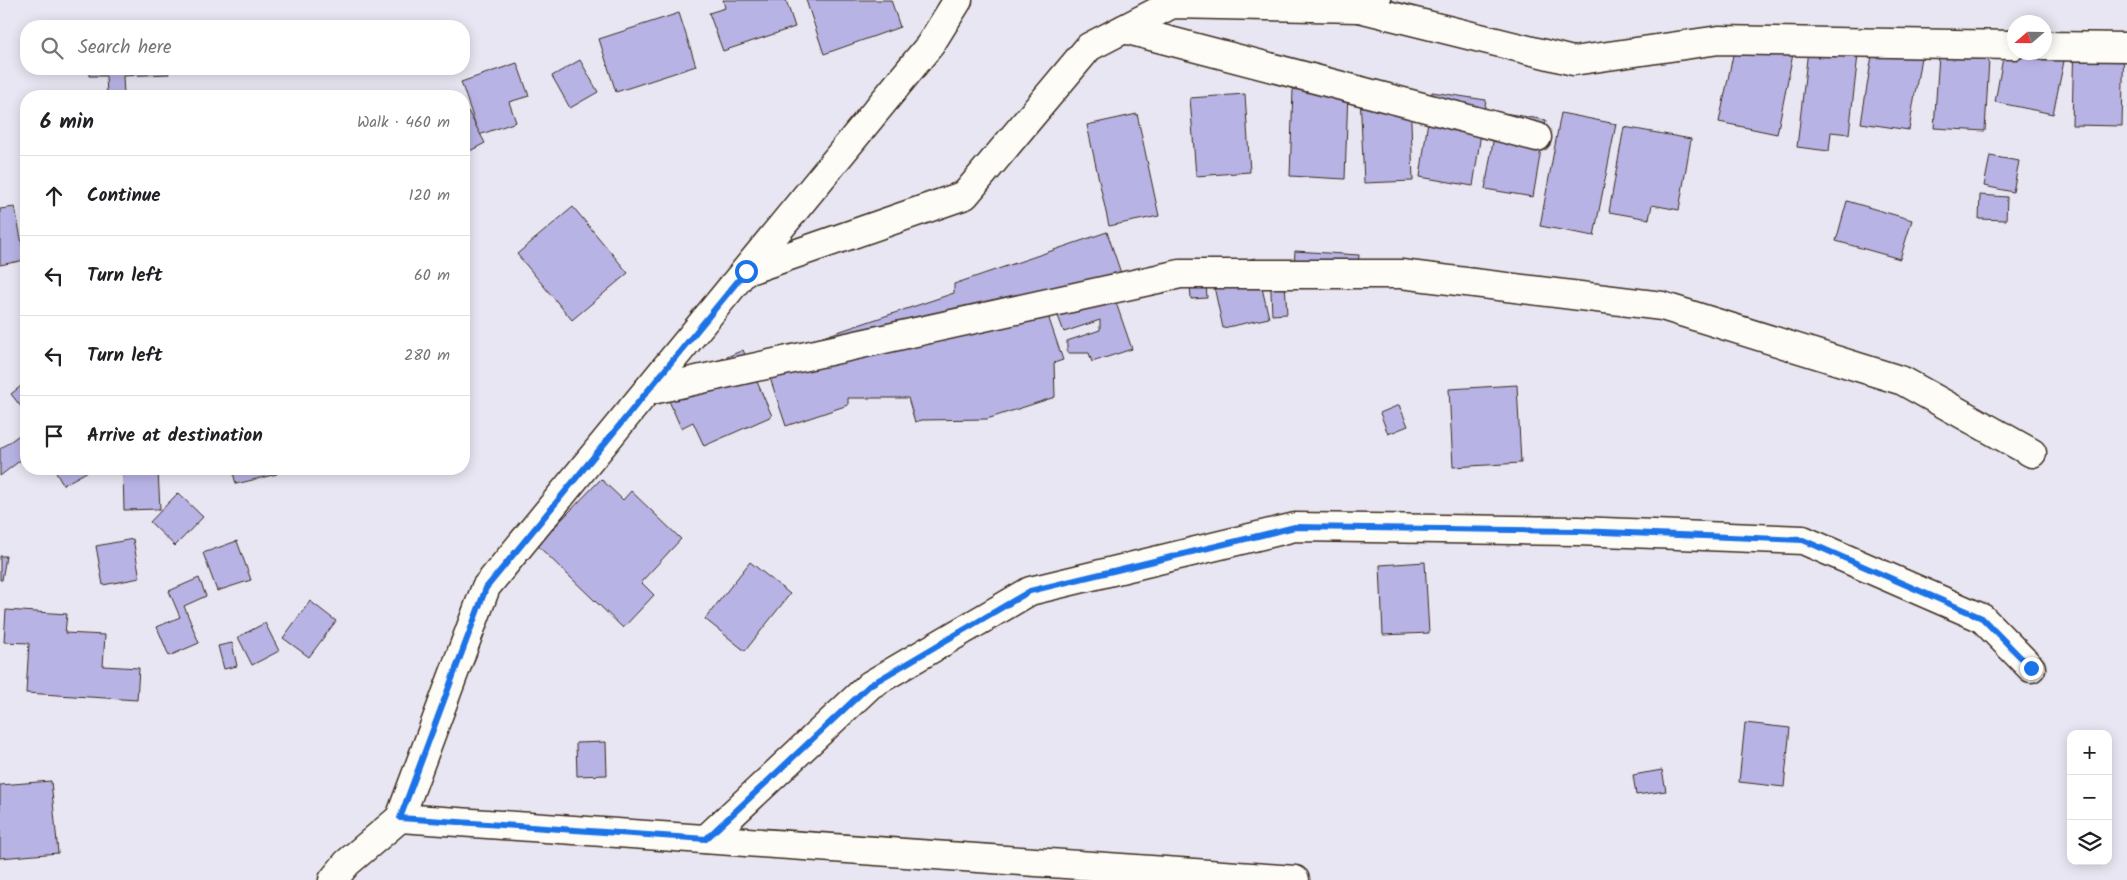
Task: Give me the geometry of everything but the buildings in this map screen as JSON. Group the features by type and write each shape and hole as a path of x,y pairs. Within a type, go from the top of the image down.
{"street":[{"path":"333,880 347,863 400,818 486,588 930,45 958,0"},
{"path":"746,271 965,195 1088,47 1172,4 1368,4 1573,62 1719,40 2007,45"},
{"path":"1124,29 1537,137"},
{"path":"2052,46 2127,47"},
{"path":"647,391 1180,274 1401,274 1662,306 1903,381 2032,453"},
{"path":"706,839 870,685 1030,591 1295,527 1578,531 1803,540 1982,618 2031,668"},
{"path":"400,818 1295,880"}],"route":[{"path":"746,271 486,588 400,818 706,839 870,685 1030,591 1295,527 1578,531 1803,540 1982,618 2031,668"}]}
